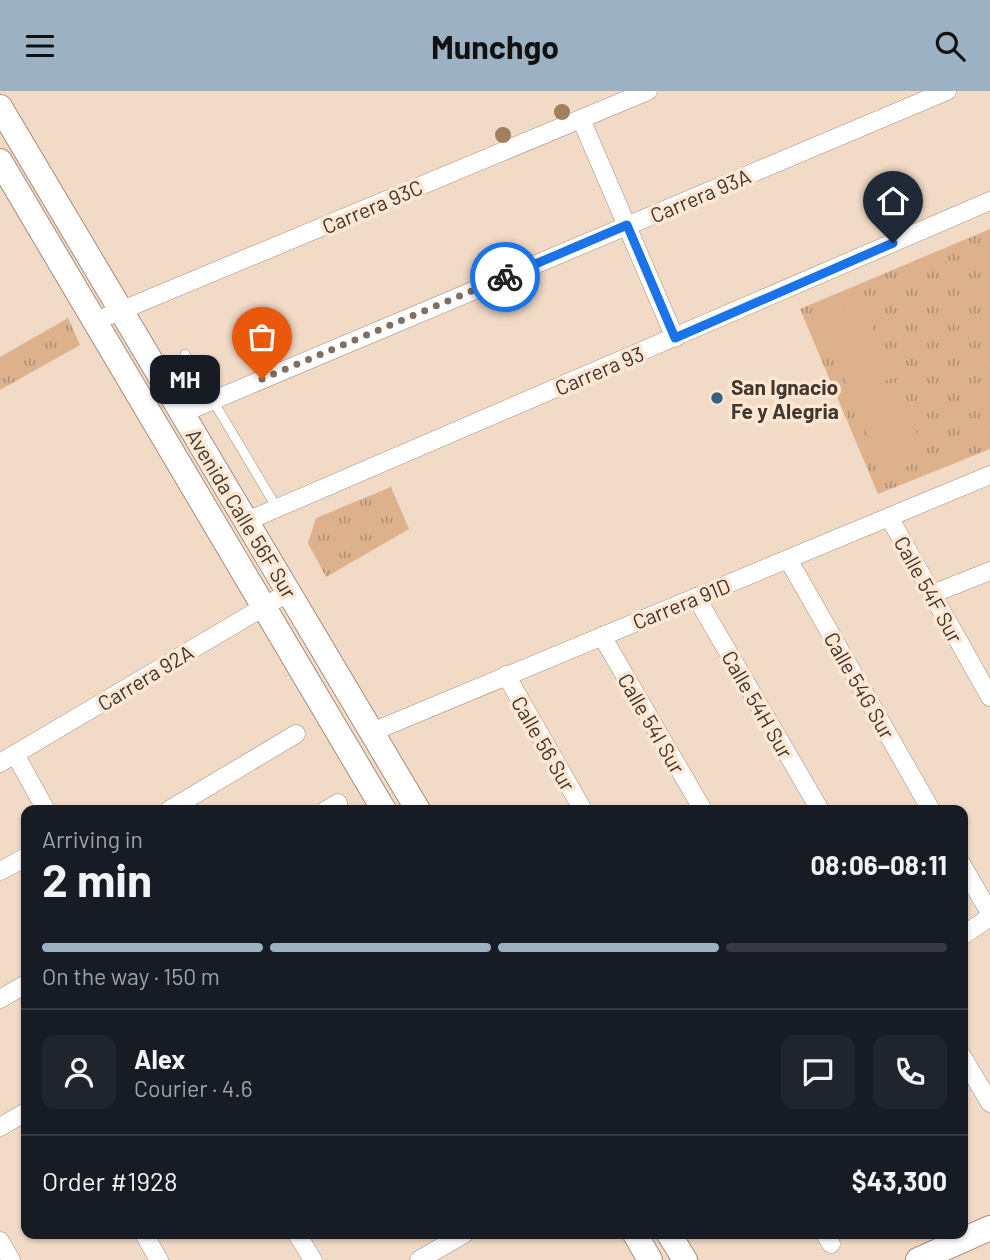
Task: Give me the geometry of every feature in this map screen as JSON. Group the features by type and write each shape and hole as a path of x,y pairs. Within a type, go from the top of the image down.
{"street":[{"name":"Carrera 93C","path":"96,321 648,91"},
{"name":"Carrera 93A","path":"183,413 947,91"},
{"name":"Avenida Calle 56F Sur","path":"0,107 415,805"},
{"path":"581,119 675,338"},
{"name":"Avenida Calle 56F Sur","path":"0,161 381,805"},
{"name":"Carrera 93","path":"247,520 990,201"},
{"name":"Carrera 91D","path":"372,731 990,475"},
{"name":"Calle 54F Sur","path":"889,517 932,594 984,674 990,697"},
{"name":"Calle 54G Sur","path":"788,559 928,805"},
{"path":"932,594 990,571"},
{"name":"Carrera 92A","path":"8,758 289,592"},
{"name":"Calle 54H Sur","path":"696,597 817,805"},
{"name":"Calle 54I Sur","path":"602,636 699,805"},
{"name":"Calle 56 Sur","path":"506,675 580,805"},
{"path":"185,805 296,734"},
{"path":"8,758 42,805"},
{"path":"0,871 21,860"},
{"path":"968,876 990,915 968,932"},
{"path":"0,999 21,987"},
{"path":"968,1066 990,1103"},
{"path":"0,1127 21,1115"},
{"path":"968,1238 990,1228"},
{"path":"147,1239 159,1260"},
{"path":"301,1239 313,1260"},
{"path":"419,1260 444,1239"},
{"path":"638,1239 650,1260"},
{"path":"672,1239 685,1260"},
{"path":"918,1260 965,1239"},
{"path":"0,1241 11,1260"}],"lane":[{"path":"185,353 277,508"}],"green space":[{"path":"990,229 990,449 878,494 800,309"},
{"path":"861,301 894,377 851,395 818,319"},
{"path":"68,318 80,345 0,390 0,357"},
{"path":"895,382 927,458 884,476 852,400"},
{"path":"391,487 409,529 326,577 308,543 316,518"}],"way so far":[{"path":"262,379 505,277"}],"place":[{"name":"MH","path":"262,379"},
{"name":"San Ignacio Fe y Alegria","path":"717,398"}],"route":[{"path":"505,277 627,225 675,338 893,243"}]}
